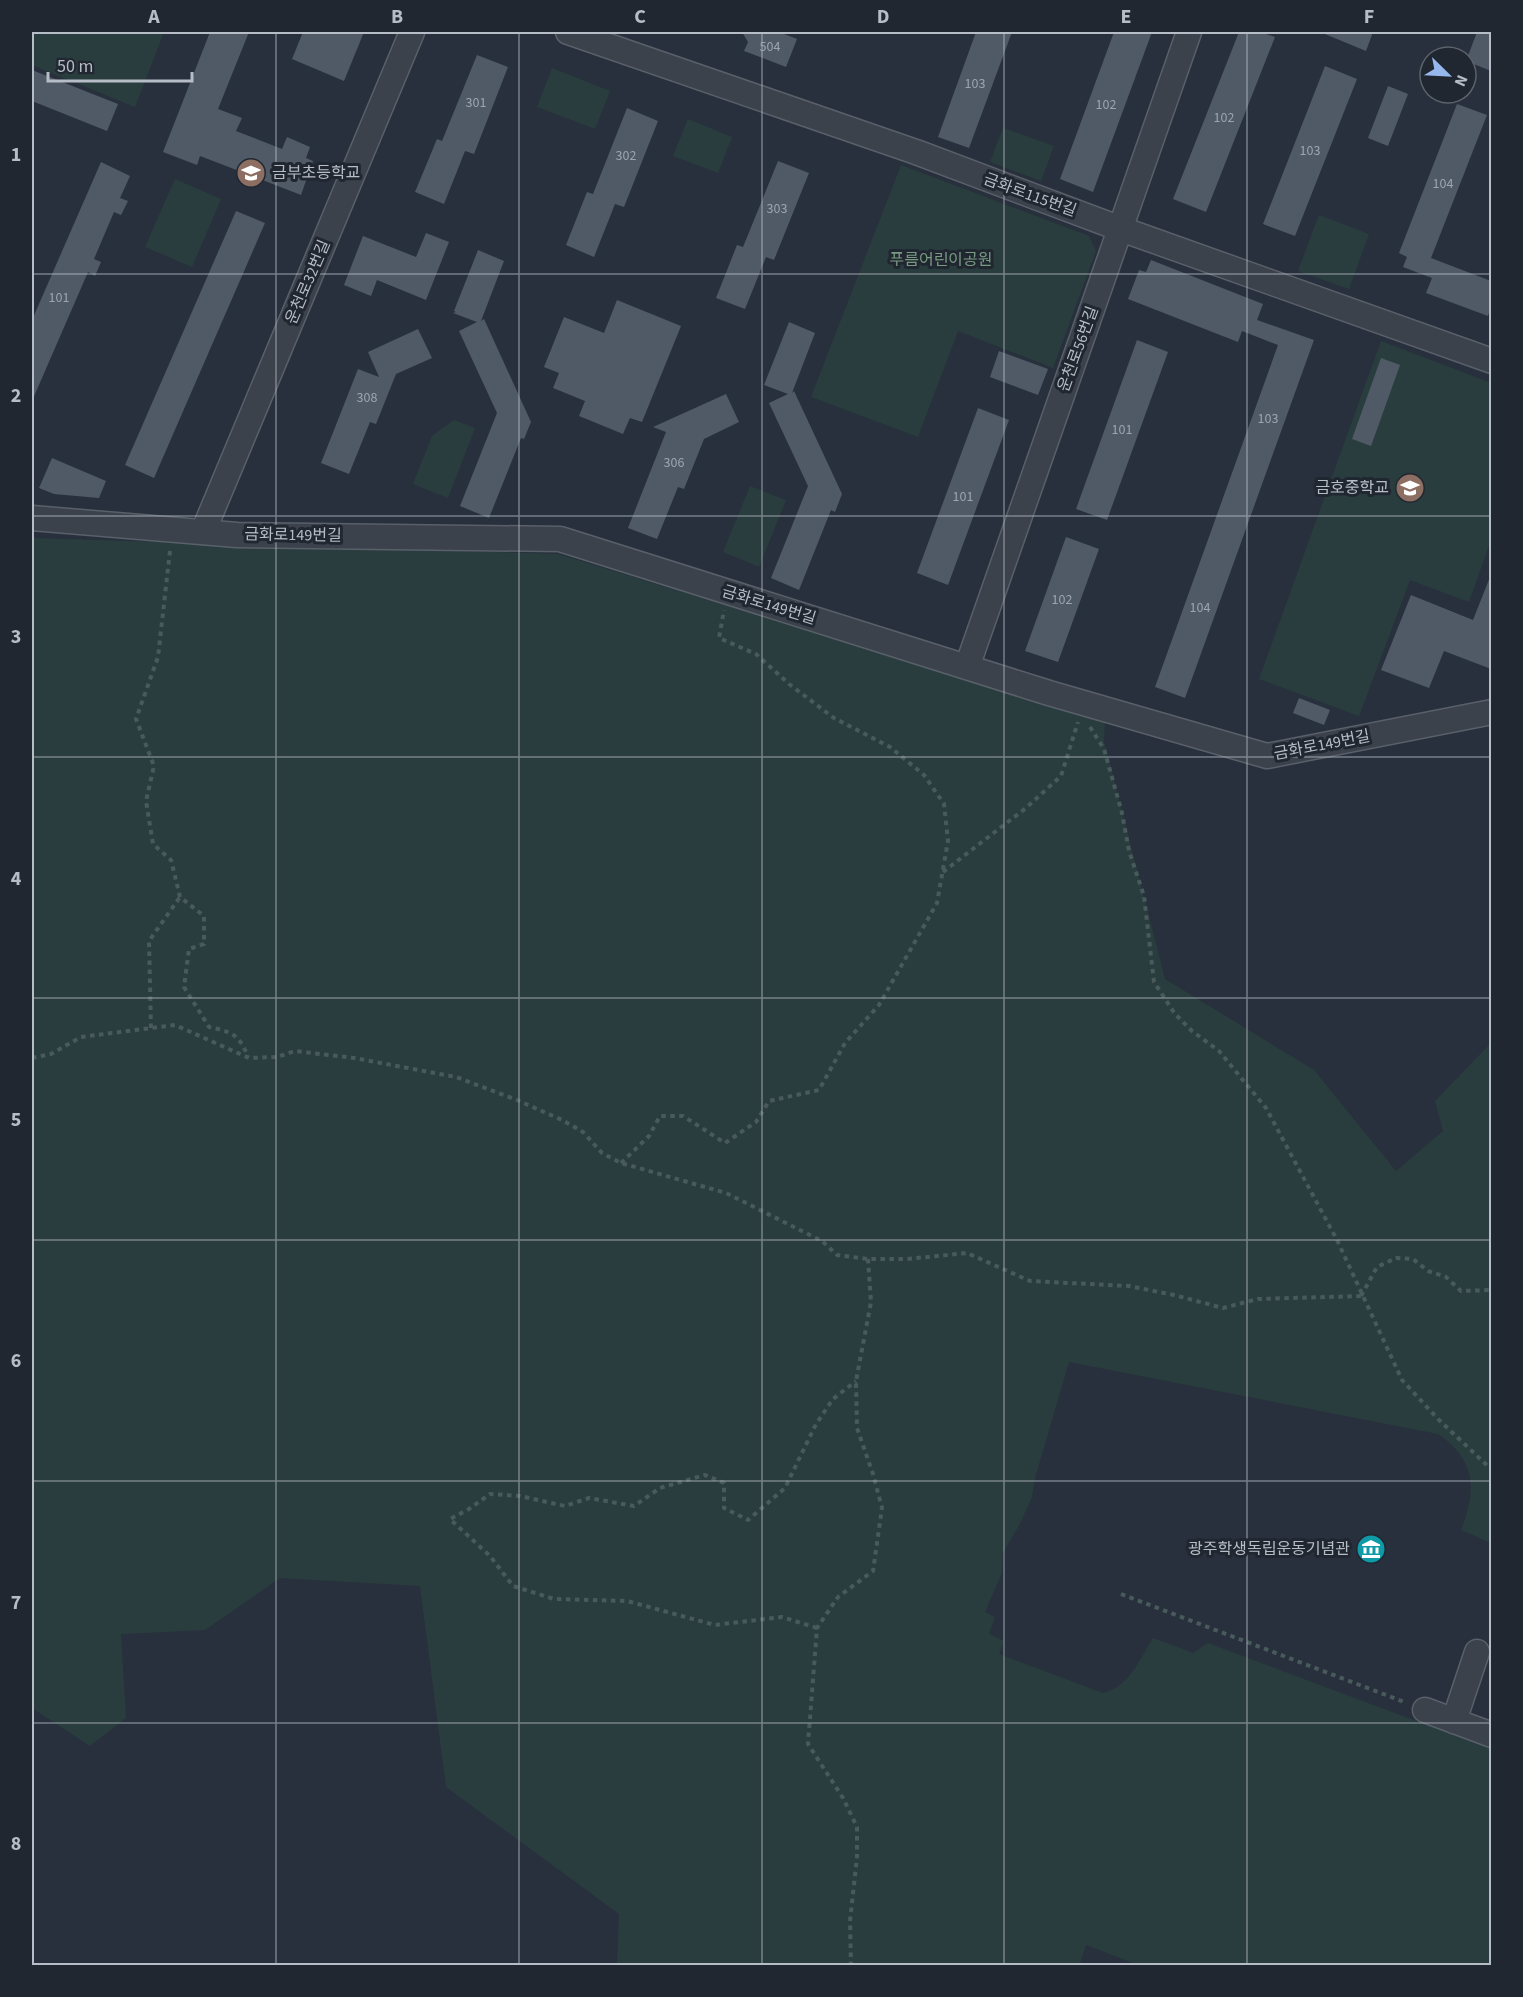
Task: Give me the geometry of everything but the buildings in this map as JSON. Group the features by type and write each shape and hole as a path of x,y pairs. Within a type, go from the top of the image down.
{"street":[{"name":"운천로32번길","path":"203,532 412,32"},
{"name":"금화로115번길","path":"568,32 916,152 1121,229 1491,361"},
{"name":"운천로56번길","path":"968,667 1189,32"},
{"name":"금화로149번길","path":"32,518 249,535 560,539 968,667 1268,756 1491,712"},
{"path":"1454,1721 1478,1652"},
{"path":"1425,1710 1491,1735"}],"path":[{"path":"172,529 158,657 136,719 154,766 146,801 153,844 171,860 180,897 204,916 204,944 189,949 184,987 209,1027 231,1032 243,1043 249,1058"},
{"path":"621,1163 649,1136 660,1116 683,1116 725,1143 756,1122 769,1101 819,1090 845,1042 879,1005 937,903 948,841 944,804 924,775 890,747 834,718 789,684 756,654 719,638 728,592"},
{"path":"942,873 1026,808 1061,776 1078,722 1092,728 1104,749 1122,813 1129,851 1144,896 1154,982 1175,1014 1192,1031 1219,1051 1266,1108 1337,1240 1361,1296 1402,1380 1438,1419 1491,1470"},
{"path":"151,1028 149,941 180,897"},
{"path":"32,1058 51,1054 81,1037 176,1025 249,1058 277,1057 295,1051 354,1058 456,1077 562,1120 584,1132 602,1153 621,1163 726,1193 822,1241 837,1255 868,1259 907,1259 967,1253 1030,1281 1129,1286 1174,1294 1223,1308 1258,1299 1361,1296"},
{"path":"1361,1296 1377,1267 1396,1258 1413,1260 1428,1271 1446,1278 1461,1291 1491,1290"},
{"path":"851,1965 850,1921 858,1857 857,1827 843,1798 808,1744 817,1628 838,1597 873,1571 882,1508 857,1428 856,1380 871,1302 868,1259"},
{"path":"817,1628 782,1617 715,1625 627,1600 554,1599 513,1586 490,1556 450,1520 490,1494 520,1496 565,1506 589,1498 634,1506 660,1488 705,1475 724,1483 724,1508 748,1520 785,1488 816,1424 833,1399 856,1380"},
{"path":"1121,1594 1425,1710"}],"green space":[{"path":"32,32 164,32 135,107 32,65"},
{"path":"552,68 610,91 595,129 537,107"},
{"path":"688,119 732,137 718,173 673,156"},
{"path":"1003,128 1054,146 1041,181 990,162"},
{"name":"푸름어린이공원","path":"901,165 1089,236 1096,251 1053,368 958,331 918,437 811,397"},
{"path":"175,179 221,199 192,267 145,247"},
{"path":"1319,215 1369,234 1349,289 1298,271"},
{"name":"금호중학교","path":"1381,341 1491,383 1491,540 1469,602 1410,580 1359,716 1259,679"},
{"path":"454,420 475,428 448,498 413,484 432,436"},
{"path":"750,486 786,500 759,567 723,552"},
{"path":"32,538 558,554 1105,722 1104,741 1165,979 1314,1070 1396,1171 1443,1131 1435,1101 1491,1043 1491,1543 1461,1530 1470,1501 1470,1476 1460,1454 1438,1434 1069,1362 1035,1478 1032,1497 1020,1524 1002,1554 1002,1573 985,1612 995,1617 989,1634 1004,1641 999,1654 1103,1693 1120,1685 1127,1678 1153,1638 1193,1653 1208,1643 1491,1749 1491,1965 1138,1965 1086,1945 1079,1966 617,1965 619,1914 446,1787 420,1586 280,1578 205,1630 121,1634 126,1718 90,1746 32,1708"}],"place":[{"name":"금부초등학교","path":"251,173"},
{"name":"금호중학교","path":"1410,488"},
{"name":"광주학생독립운동기념관","path":"1371,1549"}]}
